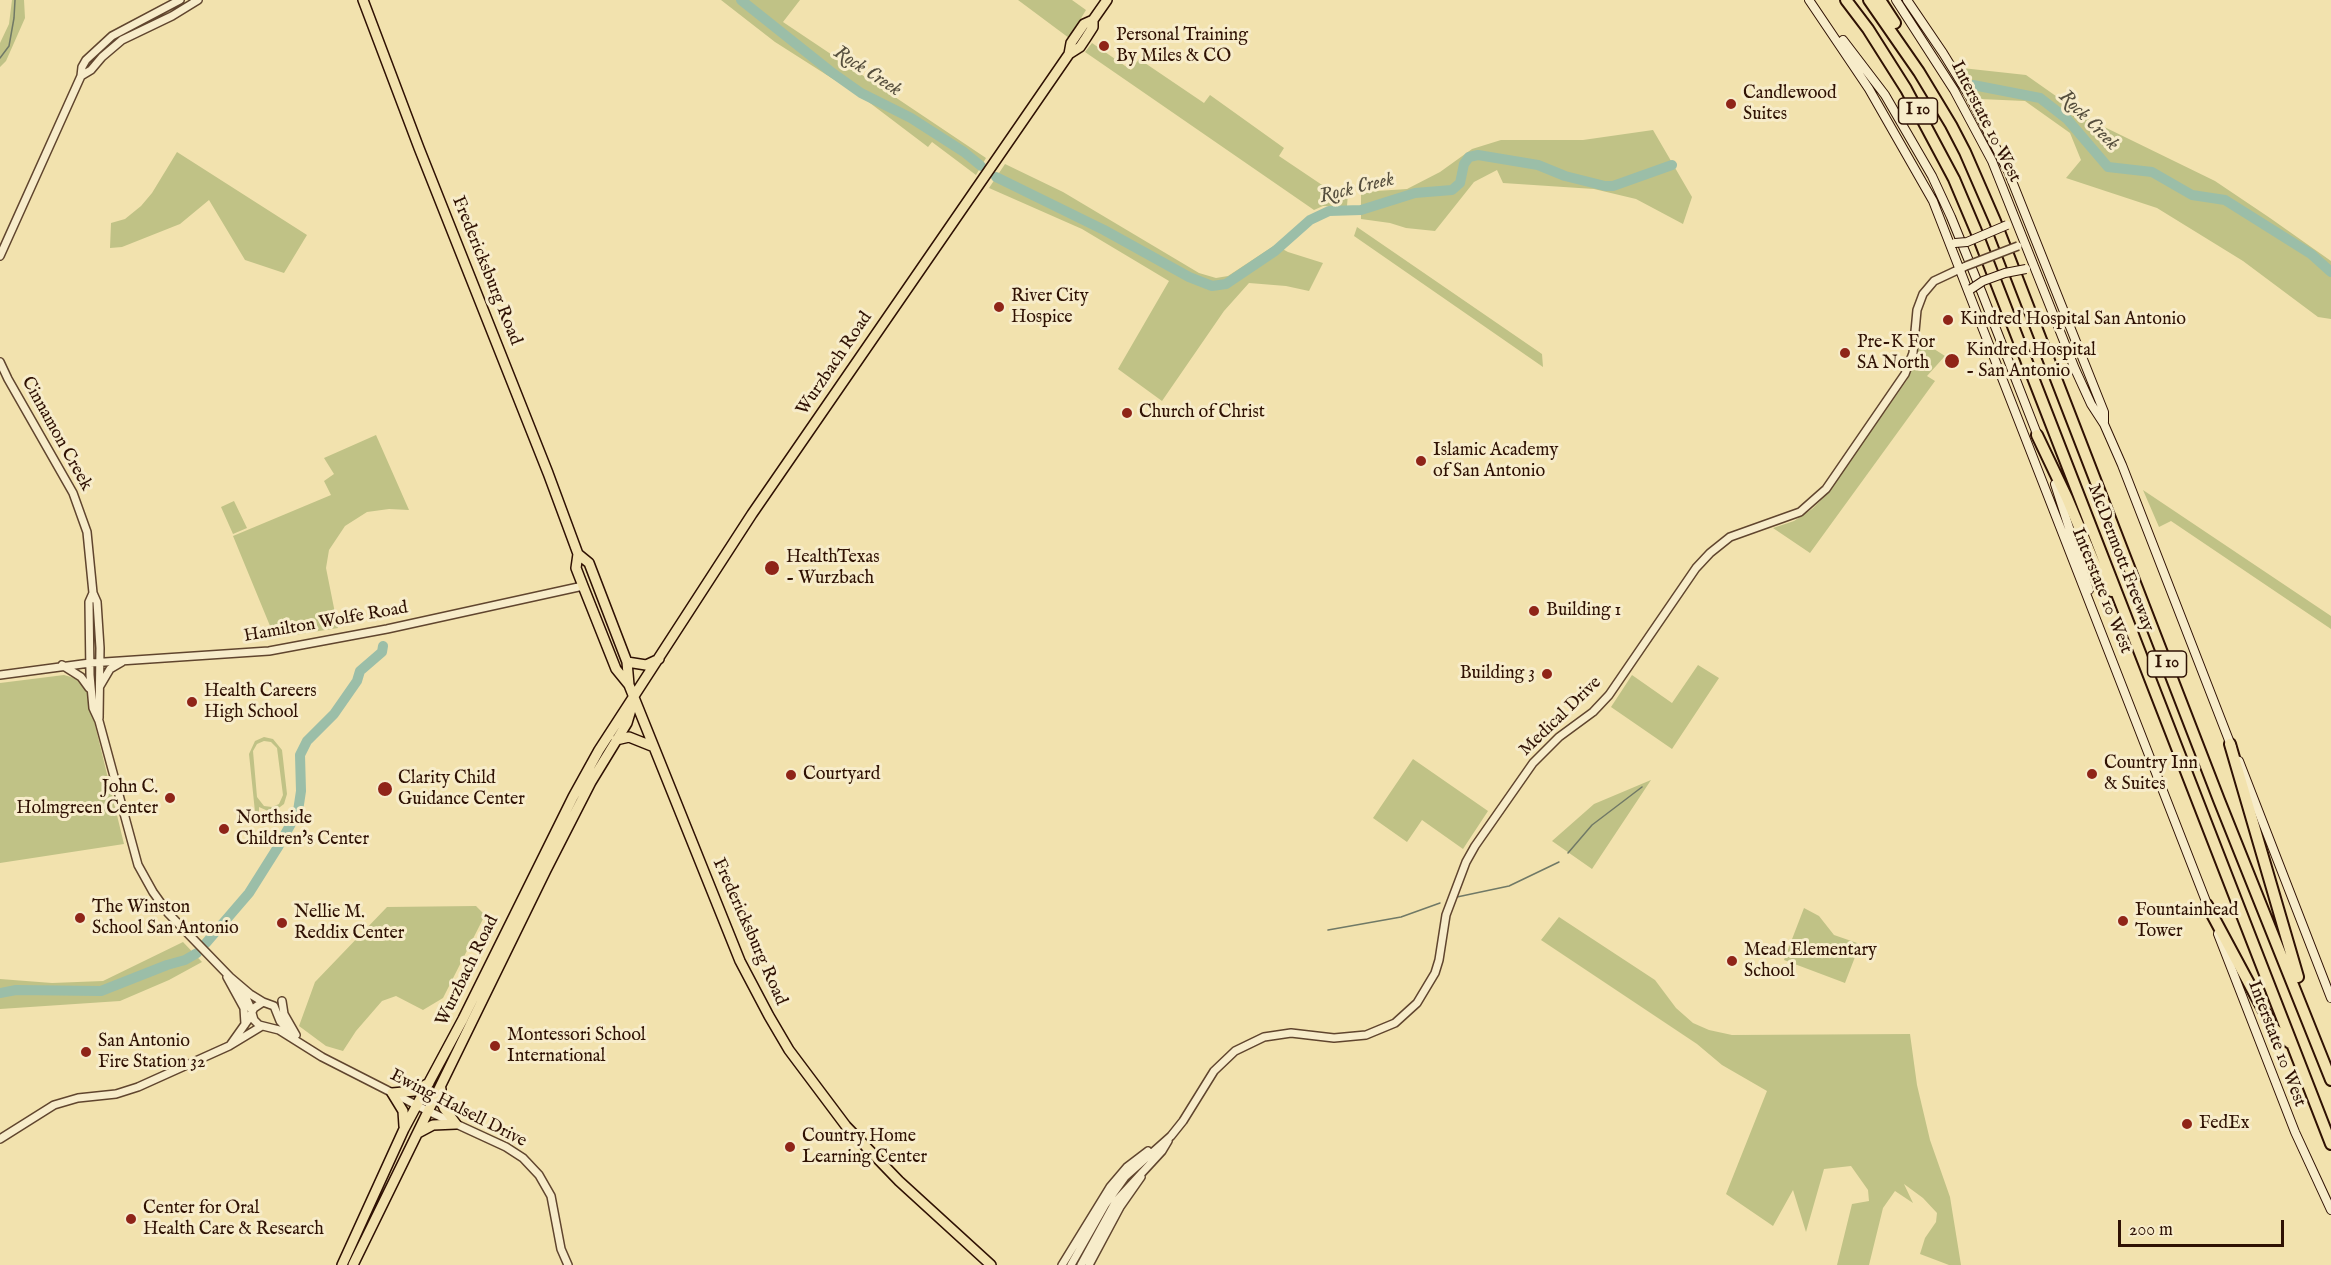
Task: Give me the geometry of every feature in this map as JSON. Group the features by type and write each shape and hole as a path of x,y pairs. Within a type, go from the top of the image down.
{"highway":[{"name":"McDermott Freeway","path":"1845,0 1868,29 1906,89 1954,179 1997,283 2331,1144"},
{"name":"McDermott Freeway","path":"1869,0 1919,72 1965,152 1995,221 2219,800 2331,1080"},
{"path":"1880,0 1902,34 1919,72"},
{"path":"2037,435 2102,579 2118,597"},
{"path":"2230,744 2318,1047"},
{"path":"2208,906 2273,1028 2291,1044"}],"main road":[{"name":"Fredericksburg Road","path":"363,0 578,554 576,568 582,586 616,669 629,685"},
{"name":"Wurzbach Road","path":"342,1265 404,1129 431,1081 573,797 608,735 752,514 1069,54 1080,47 1093,27 1093,20 1107,0"},
{"name":"Interstate 10 West","path":"1809,0 1895,133 1933,201 1945,233 1962,267 1970,300 2295,1132 2331,1210"},
{"name":"Interstate 10 West","path":"1896,0 1946,75 1977,130 2012,208 2022,245 2040,280 2091,404 2104,424 2230,744 2246,775 2331,998"},
{"path":"1907,0 1948,61 2008,171 2104,412 2104,424"},
{"path":"1820,14 1868,70 1932,176 1954,225 2037,435 2080,556 2099,627"},
{"path":"1945,233 1955,243 1967,242 2007,225 2012,208"},
{"path":"1970,300 1971,289 1983,281 2005,273 2026,269 2040,280"},
{"name":"Fredericksburg Road","path":"578,554 589,563 627,662 629,685 634,698 736,952 769,1016 789,1050 846,1126 905,1186 991,1265"},
{"path":"582,586 600,593"},
{"path":"627,662 646,665 659,659"},
{"name":"Wurzbach Road","path":"353,1265 546,870 591,782 627,722 634,698"},
{"path":"616,740 629,737 654,747"},
{"path":"404,1129 404,1114 392,1093 417,1090 431,1081"},
{"path":"442,1083 442,1103 456,1124"},
{"path":"417,1134 433,1125 456,1124"}],"street":[{"path":"0,256 81,76 86,60 112,36 180,0"},
{"path":"81,76 91,70 122,40 172,16 198,0"},
{"name":"Medical Drive","path":"1081,1265 1116,1201 1162,1151 1214,1071 1227,1058 1244,1046 1264,1038 1291,1033 1334,1038 1366,1035 1395,1023 1418,1003 1435,973 1452,894 1469,856 1533,763 1559,737 1593,711 1609,695 1690,576 1710,553 1730,537 1800,512 1826,489 1905,374 1913,353 1917,310 1923,294 1934,281 1962,267 2022,245"},
{"name":"Cinnamon Creek","path":"0,362 79,506 89,546 93,593 97,602 99,662"},
{"name":"Hamilton Wolfe Road","path":"0,675 62,665 277,650 391,628 582,586"},
{"name":"Cinnamon Creek","path":"90,663 89,603 93,593"},
{"path":"99,688 110,669 126,660"},
{"name":"Ewing Halsell Drive","path":"99,662 99,721"},
{"name":"Ewing Halsell Drive","path":"90,663 93,708 99,721 130,840 146,880 168,913 244,995 256,1023 279,1030 306,1048 417,1106 506,1147 523,1158 539,1175 553,1202 561,1249 568,1265"},
{"path":"62,665 81,677 91,692"},
{"name":"Ewing Halsell Drive","path":"219,967 243,989 274,1006 276,1015 286,1029 306,1048"},
{"path":"226,974 244,1008 244,1025"},
{"path":"282,1001 284,1014 298,1040"},
{"path":"230,1046 256,1005 263,1002"},
{"path":"0,1139 54,1105 78,1098 116,1094 138,1087 230,1046 273,1023 276,1015"},
{"path":"1062,1265 1104,1195 1122,1172 1135,1160 1171,1136"},
{"name":"Medical Drive","path":"1071,1265 1105,1204 1125,1177 1171,1136"},
{"path":"1089,1265 1125,1199 1155,1164 1162,1151"}],"green space":[{"path":"12,0 24,0 25,18 6,61 0,67 0,43 9,24"},
{"path":"721,0 800,0 783,22 986,158 976,175 932,142 928,147 866,100 775,42"},
{"path":"1018,0 1072,0 1086,10 1069,38"},
{"path":"1092,43 1131,70 1139,59 1204,103 1210,95 1284,148 1279,156 1334,193 1348,193 1347,206 1323,206 1314,210 1085,52"},
{"path":"1962,68 2026,75 2090,120 2215,181 2270,218 2331,261 2331,319 2318,317 2243,261 2157,208 2066,178 2081,160 2070,133 2025,101 1980,99"},
{"path":"1653,130 1692,197 1683,224 1636,199 1594,189 1503,183 1497,170 1474,182 1435,231 1361,219 1361,192 1407,189 1440,172 1472,149 1501,140 1583,140"},
{"path":"177,152 307,235 284,273 245,260 209,200 180,224 122,247 110,248 111,223 125,219 141,206 152,193"},
{"path":"1005,164 1063,192 1199,273 1216,278 1228,276 1275,245 1288,252 1323,263 1309,291 1286,286 1249,283 1224,311 1162,401 1118,369 1169,281 1082,229 989,188"},
{"path":"1357,227 1542,354 1543,367 1354,236"},
{"path":"1919,346 1931,347 1945,356 1927,376 1935,381 1810,553 1773,528 1794,521 1812,509 1826,495 1907,380"},
{"path":"376,435 409,510 389,509 367,512 345,526 329,550 326,568 338,628 275,638 233,536 331,495 324,481 334,474 324,458"},
{"path":"2143,490 2331,616 2331,629 2171,521 2159,527"},
{"path":"234,501 247,528 233,534 221,507"},
{"path":"1698,665 1719,678 1672,749 1611,707 1632,675 1672,703"},
{"path":"64,675 78,679 87,692 124,844 0,863 0,683"},
{"path":"264,737 273,739 282,750 287,794 284,804 276,810 268,811 259,807 259,812 255,812 249,754 255,741","holes":["264,741 271,742 277,748 283,795 279,804 272,807 264,806 257,797 253,751 257,744"]},
{"path":"1413,759 1488,811 1463,849 1422,820 1407,842 1373,818"},
{"path":"1651,780 1592,869 1552,841 1594,804"},
{"path":"476,906 485,915 443,998 423,1010 396,996 382,1001 356,1031 343,1051 326,1046 299,1026 315,982 387,907"},
{"path":"1804,908 1819,916 1834,935 1860,944 1845,983 1784,960"},
{"path":"1559,917 1655,980 1676,1008 1693,1023 1709,1030 1732,1035 1910,1034 1917,1085 1930,1140 1950,1197 1961,1265 1949,1265 1920,1254 1925,1238 1936,1222 1937,1213 1923,1198 1904,1184 1913,1203 1895,1191 1883,1208 1869,1265 1837,1265 1852,1204 1869,1201 1868,1190 1851,1166 1824,1169 1806,1232 1793,1190 1773,1226 1726,1194 1767,1091 1722,1065 1697,1044 1541,940"},
{"path":"183,942 202,962 169,980 120,1001 0,1009 0,979 52,983 103,981"}],"waterway":[{"path":"0,58 9,46 15,0"},
{"name":"Rock Creek","path":"741,0 861,93 911,118 964,152 981,166"},
{"name":"Rock Creek","path":"1973,85 2040,98 2067,119 2108,167 2152,172 2192,195 2225,200 2311,254 2331,272"},
{"name":"Rock Creek","path":"996,177 1104,230 1189,277 1212,286 1226,284 1275,251 1310,220 1329,211 1361,210 1415,193 1452,190 1460,183 1464,164 1469,157 1478,155 1538,165 1565,176 1605,186 1613,186 1672,165"},
{"path":"206,943 249,893 298,811 301,791 300,755 307,741 334,714 357,681 360,671 382,652 383,646"},
{"path":"1568,853 1592,825 1642,787"},
{"path":"1457,897 1509,886 1559,862"},
{"path":"1328,930 1401,917 1440,903"},
{"path":"0,993 16,990 101,991 185,960 197,953"}],"place":[{"name":"Personal Training By Miles & CO","path":"1104,46"},
{"name":"Candlewood Suites","path":"1731,104"},
{"name":"River City Hospice","path":"999,307"},
{"name":"Kindred Hospital San Antonio","path":"1948,320"},
{"name":"Pre-K For SA North","path":"1845,353"},
{"name":"Kindred Hospital - San Antonio","path":"1952,361"},
{"name":"Church of Christ","path":"1127,413"},
{"name":"Islamic Academy of San Antonio","path":"1421,461"},
{"name":"HealthTexas - Wurzbach","path":"772,568"},
{"name":"Building 1","path":"1534,611"},
{"name":"Building 3","path":"1547,674"},
{"name":"Health Careers High School","path":"192,702"},
{"name":"Country Inn & Suites","path":"2092,774"},
{"name":"Courtyard","path":"791,775"},
{"name":"Clarity Child Guidance Center","path":"385,789"},
{"name":"John C. Holmgreen Center","path":"170,798"},
{"name":"Northside Children's Center","path":"224,829"},
{"name":"The Winston School San Antonio","path":"80,918"},
{"name":"Fountainhead Tower","path":"2123,921"},
{"name":"Nellie M. Reddix Center","path":"282,923"},
{"name":"Mead Elementary School","path":"1732,961"},
{"name":"Montessori School International","path":"495,1046"},
{"name":"San Antonio Fire Station 32","path":"86,1052"},
{"name":"FedEx","path":"2187,1124"},
{"name":"Country Home Learning Center","path":"790,1147"},
{"name":"Center for Oral Health Care & Research","path":"131,1219"}]}
